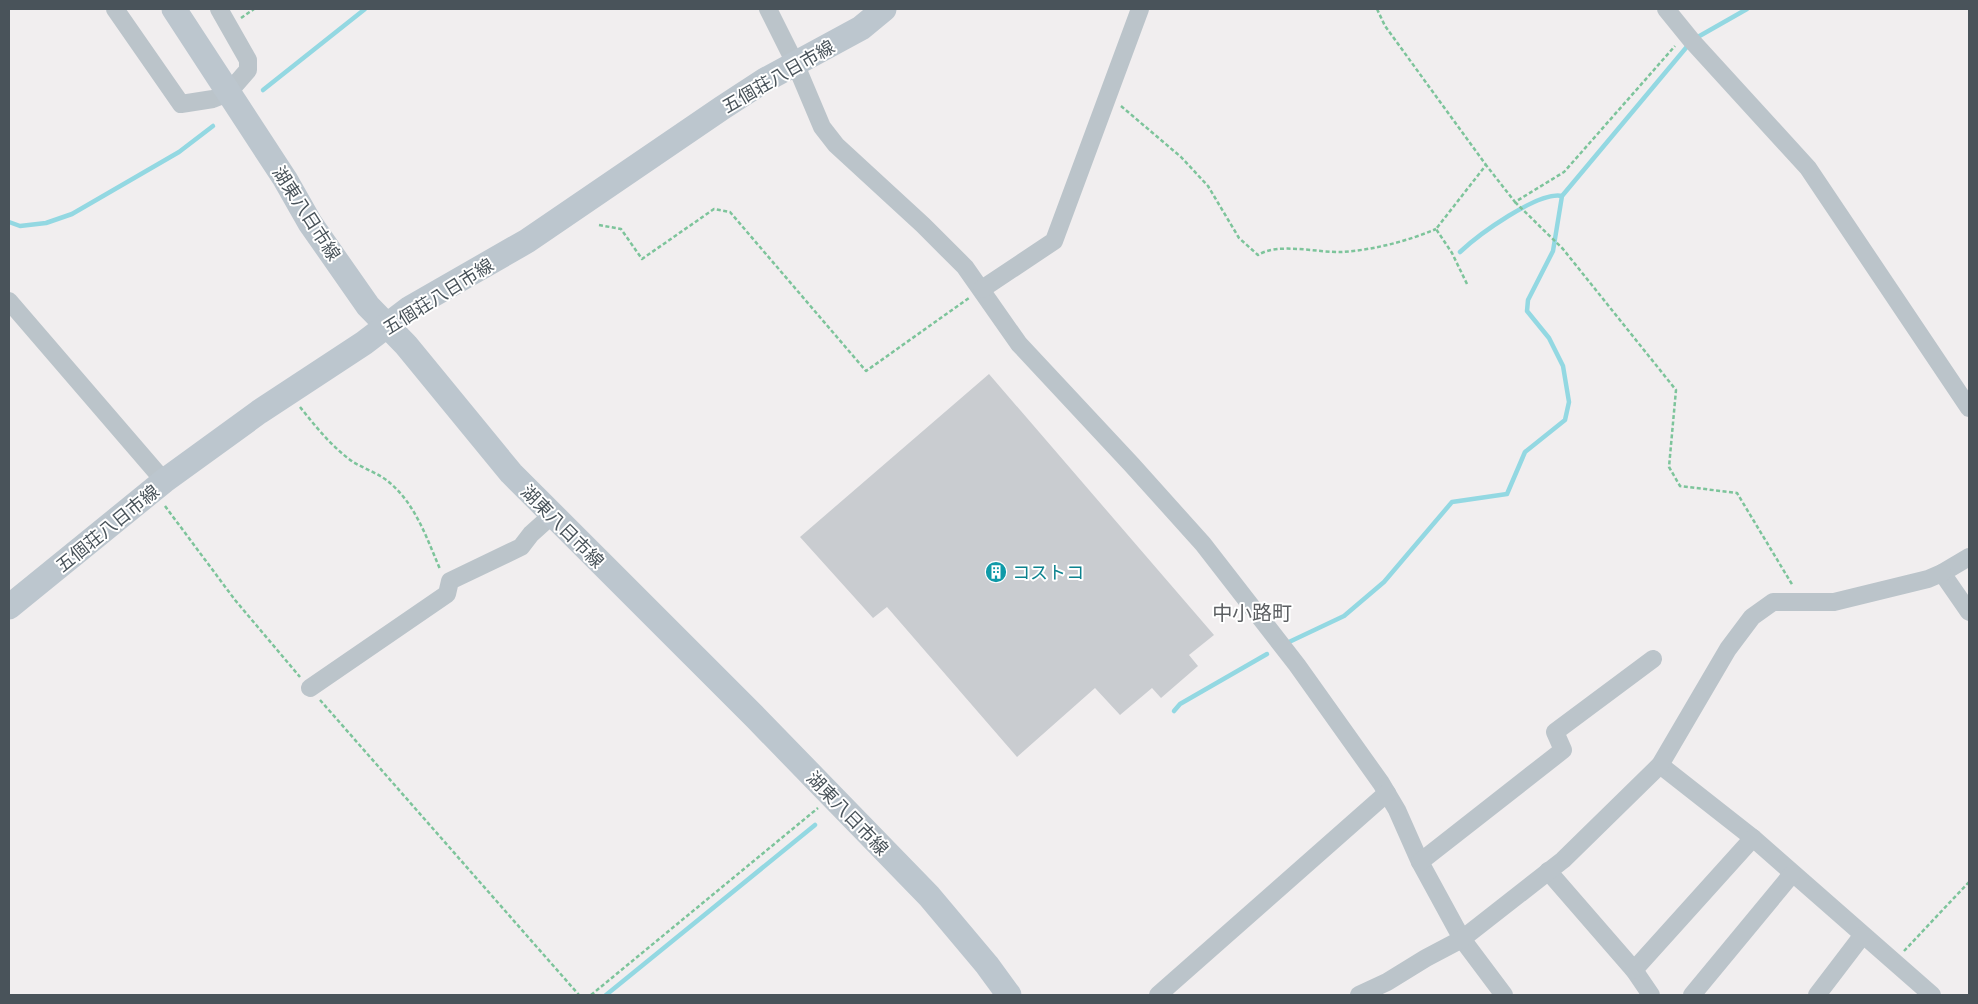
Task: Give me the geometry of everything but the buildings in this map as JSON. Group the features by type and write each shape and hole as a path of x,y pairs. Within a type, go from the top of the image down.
{"main road":[{"name":"湖東八日市線","path":"174,9 285,179 310,223 368,306 388,326 511,473 551,516 832,796 929,896 987,965 1009,995"},
{"name":"五個荘八日市線","path":"9,607 159,485 388,326 410,308 527,241 722,108 795,63 860,28 884,9"}],"street":[{"path":"115,9 181,104 212,99 228,93 248,70 248,60 219,9"},
{"path":"768,9 795,63 822,127 836,145 946,247 977,293 1019,344 1132,464 1203,544 1297,665 1387,793 1397,810 1420,862 1462,940 1504,995"},
{"path":"977,293 1054,241 1140,9"},
{"path":"1666,9 1686,34 1808,168 1969,408"},
{"path":"9,301 159,485"},
{"path":"310,688 449,591 450,581 521,547 531,534 551,516"},
{"path":"1359,995 1390,989 1426,958 1462,940 1563,860 1660,765 1728,649 1752,617 1773,602 1834,602 1928,579 1942,574 1969,557"},
{"path":"1942,574 1969,612"},
{"path":"1420,862 1563,750 1555,732 1653,659"},
{"path":"1660,765 1753,838 1862,936 1932,995"},
{"path":"1158,995 1387,793"},
{"path":"1634,970 1753,838"},
{"path":"1548,871 1634,970 1651,995"},
{"path":"1692,995 1792,874"},
{"path":"1817,995 1862,936"}],"path":[{"path":"1377,9 1385,26 1515,202 1563,249 1676,390 1669,466 1680,486 1737,493 1802,601"},
{"path":"1515,202 1564,172 1686,34"},
{"path":"1106,98 1129,111 1158,139 1181,157 1208,186 1239,238 1258,255 1264,251 1293,249 1342,252 1364,249 1436,229 1486,165"},
{"path":"599,225 621,229 642,259 714,209 730,212 866,371 977,293"},
{"path":"1436,229 1452,253 1467,284"},
{"path":"289,393 324,438 353,461 390,483 410,506 423,529 449,591"},
{"path":"159,485 235,600 579,995"},
{"path":"591,995 832,796"},
{"path":"1895,962 1969,882"}],"waterway":[{"path":"263,90 365,9"},
{"path":"1696,38 1747,9"},
{"path":"1289,642 1344,616 1384,582 1452,502 1507,494 1525,452 1565,420 1569,402 1563,366 1549,338 1527,311 1528,300 1553,251 1562,196 1690,43"},
{"path":"9,222 20,226 46,223 72,214 179,152 213,126"},
{"path":"1460,252 1494,225 1524,207 1551,196 1562,196"},
{"path":"1174,711 1180,704 1267,654"},
{"path":"606,995 815,825"}],"place":[{"name":"コストコ","path":"996,572"}],"district":[{"name":"中小路町","path":"1252,612"}]}
